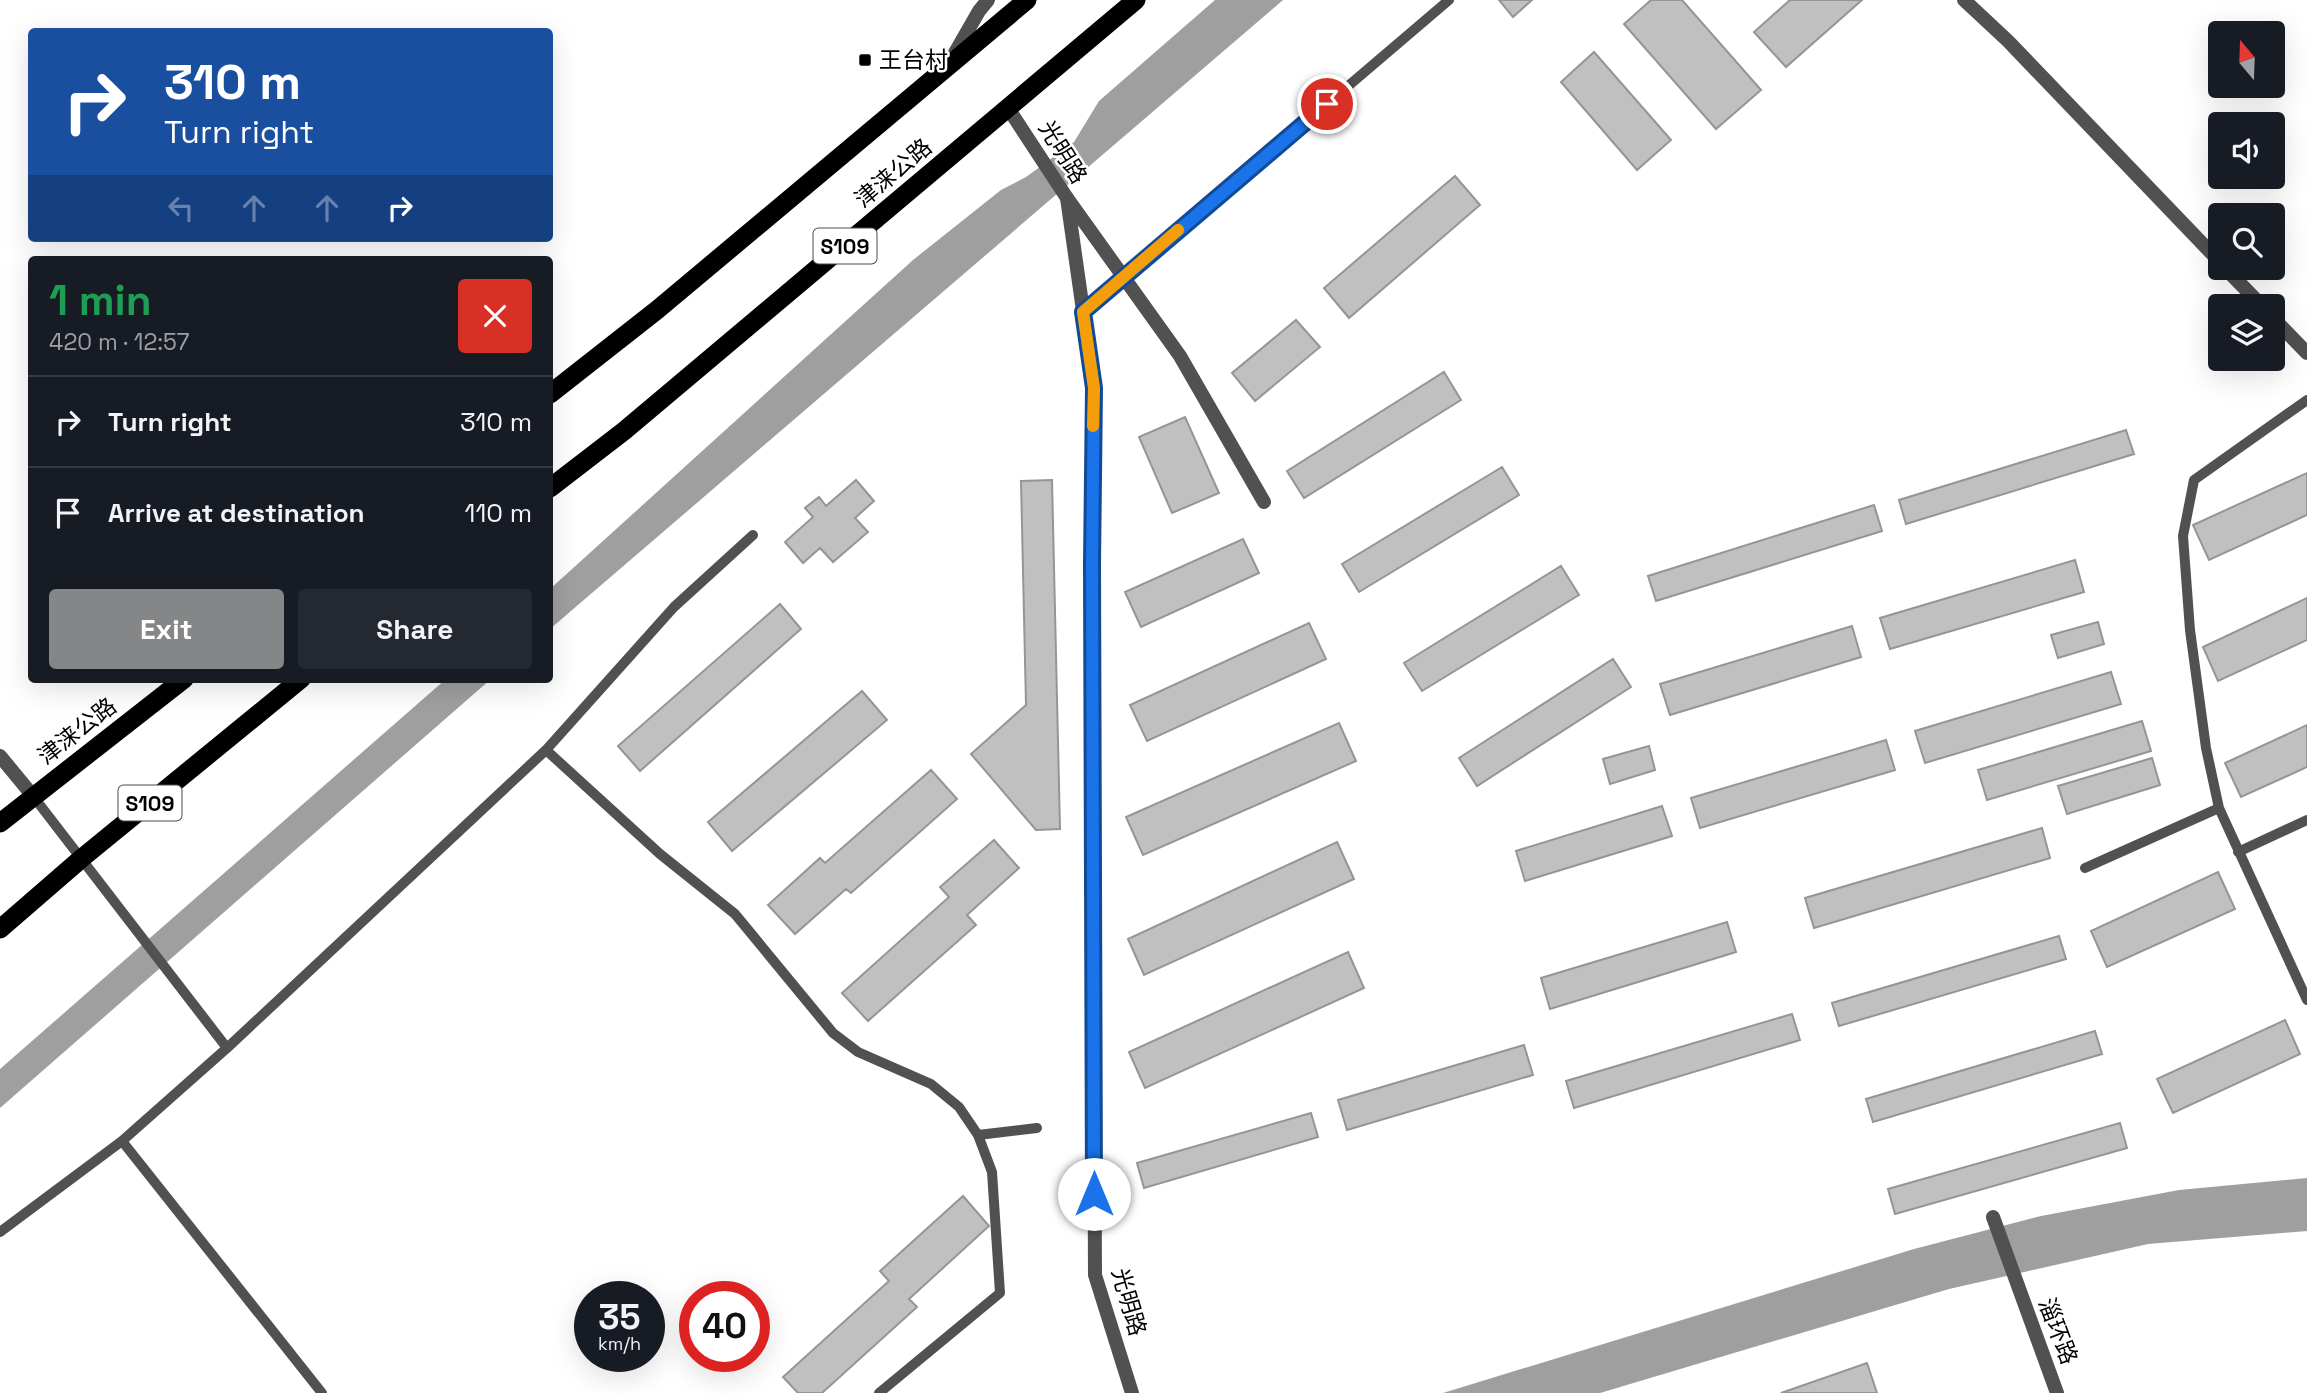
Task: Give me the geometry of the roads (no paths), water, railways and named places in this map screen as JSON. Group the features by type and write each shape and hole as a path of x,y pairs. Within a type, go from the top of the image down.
{"highway":[{"name":"津涞公路","path":"553,392 657,310 1027,0"},
{"name":"津涞公路","path":"553,486 624,431 1136,0"},
{"name":"津涞公路","path":"0,823 179,683"},
{"name":"S109","path":"0,929 82,858 297,683"}],"street":[{"path":"947,67 988,0"},
{"path":"1964,0 2008,41 2208,249"},
{"name":"光明路","path":"1008,108 1067,198 1094,388 1092,564 1095,1275 1132,1393"},
{"path":"1067,198 1180,356 1264,502"},
{"path":"2237,280 2250,294"},
{"path":"2285,330 2307,353"},
{"path":"0,756 33,796"},
{"name":"淄环路","path":"1993,1217 2057,1393"}],"lane":[{"path":"1083,312 1449,0"},
{"path":"2307,400 2194,480 2182,536 2190,630 2206,748 2219,808 2307,1000"},
{"path":"0,1232 122,1141 227,1048 546,750 674,607 753,535"},
{"path":"546,750 660,853 735,914 833,1033 858,1052 931,1084 959,1107 978,1135 992,1172 1000,1293 878,1393"},
{"path":"33,796 227,1048"},
{"path":"2085,868 2219,808"},
{"path":"2238,852 2307,820"},
{"path":"978,1135 1037,1128"},
{"path":"122,1141 322,1393"}],"place":[{"name":"王台村","path":"865,60"}]}
